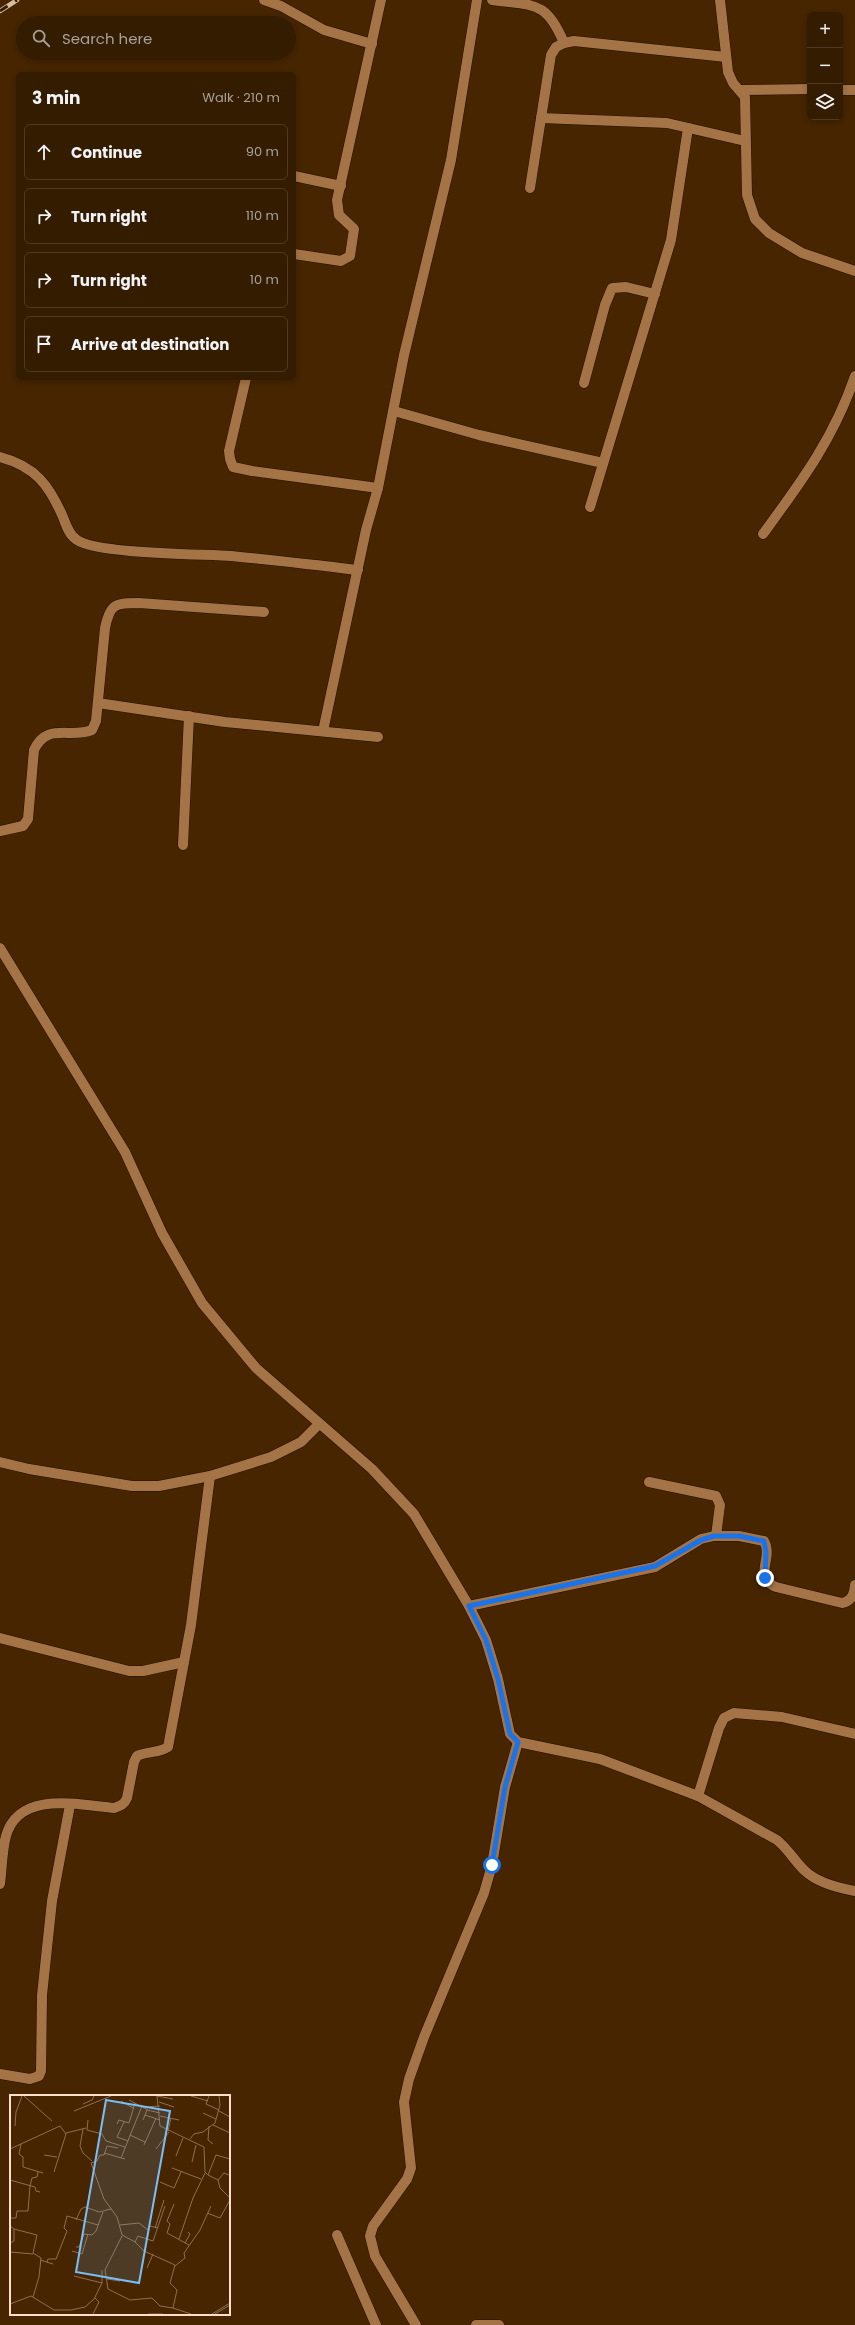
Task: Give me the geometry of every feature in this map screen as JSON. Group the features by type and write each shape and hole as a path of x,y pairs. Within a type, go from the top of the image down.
{"street":[{"path":"264,0 280,6 324,30 372,44"},
{"path":"296,254 341,261 350,256 354,229 342,221 337,207 381,0"},
{"path":"323,731 366,530 378,488 404,355 451,160 477,0"},
{"path":"492,0 535,3 550,16 564,43"},
{"path":"720,0 728,72 733,83 744,97 748,195 755,219 769,233 802,253 855,271"},
{"path":"530,188 551,55 556,47 564,43 589,42 649,50 726,57"},
{"path":"740,90 807,89"},
{"path":"843,90 855,90"},
{"path":"541,118 667,123 745,141"},
{"path":"590,508 671,240 688,128"},
{"path":"296,176 341,186"},
{"path":"584,383 605,305 612,288 626,287 655,294"},
{"path":"763,534 812,468 845,406 855,376"},
{"path":"246,380 229,451 233,467 252,471 378,488"},
{"path":"394,411 479,435 603,463"},
{"path":"0,457 26,466 40,478 52,495 69,531 77,540 118,550 230,556 358,570"},
{"path":"0,831 23,826 28,819 34,750 39,740 48,734 82,734 92,730 96,721 108,615 112,607 121,603 139,603 264,612"},
{"path":"98,703 225,722 378,737"},
{"path":"183,846 189,716"},
{"path":"0,948 125,1152 162,1233 202,1303 256,1368 319,1424 372,1468 414,1514 469,1606 486,1640 498,1679 510,1734 518,1742 600,1759 698,1796 777,1840 789,1849 804,1870 816,1878 842,1889 855,1891"},
{"path":"0,1462 29,1469 132,1486 159,1486 210,1476 288,1449 301,1442 319,1424"},
{"path":"0,1884 4,1848 11,1824 30,1807 46,1804 114,1808 125,1803 134,1762 137,1756 150,1751 164,1750 168,1746 191,1625 210,1476"},
{"path":"650,1482 716,1496 720,1505 716,1536"},
{"path":"469,1606 655,1566 701,1540 716,1536 739,1536 764,1541 766,1552 765,1578 767,1582 776,1586 842,1602 848,1602 851,1598 855,1585"},
{"path":"0,1638 128,1671 144,1671 184,1662"},
{"path":"698,1796 719,1728 724,1718 734,1713 782,1717 855,1734"},
{"path":"416,2325 375,2256 370,2236 373,2226 407,2179 410,2168 404,2102 409,2079 424,2037 484,1894 492,1865 505,1787 518,1742"},
{"path":"0,2074 30,2079 39,2076 41,2071 42,1995 52,1909 70,1805"},
{"path":"337,2235 376,2325"},
{"path":"476,2325 499,2325"}],"railway":[{"path":"0,11 17,0"}],"route":[{"path":"492,1865 500,1807 518,1742 510,1734 498,1679 486,1640 469,1606 541,1592 655,1566 669,1560 687,1547 701,1540 714,1536 739,1536 764,1541 766,1546 765,1578"}]}
